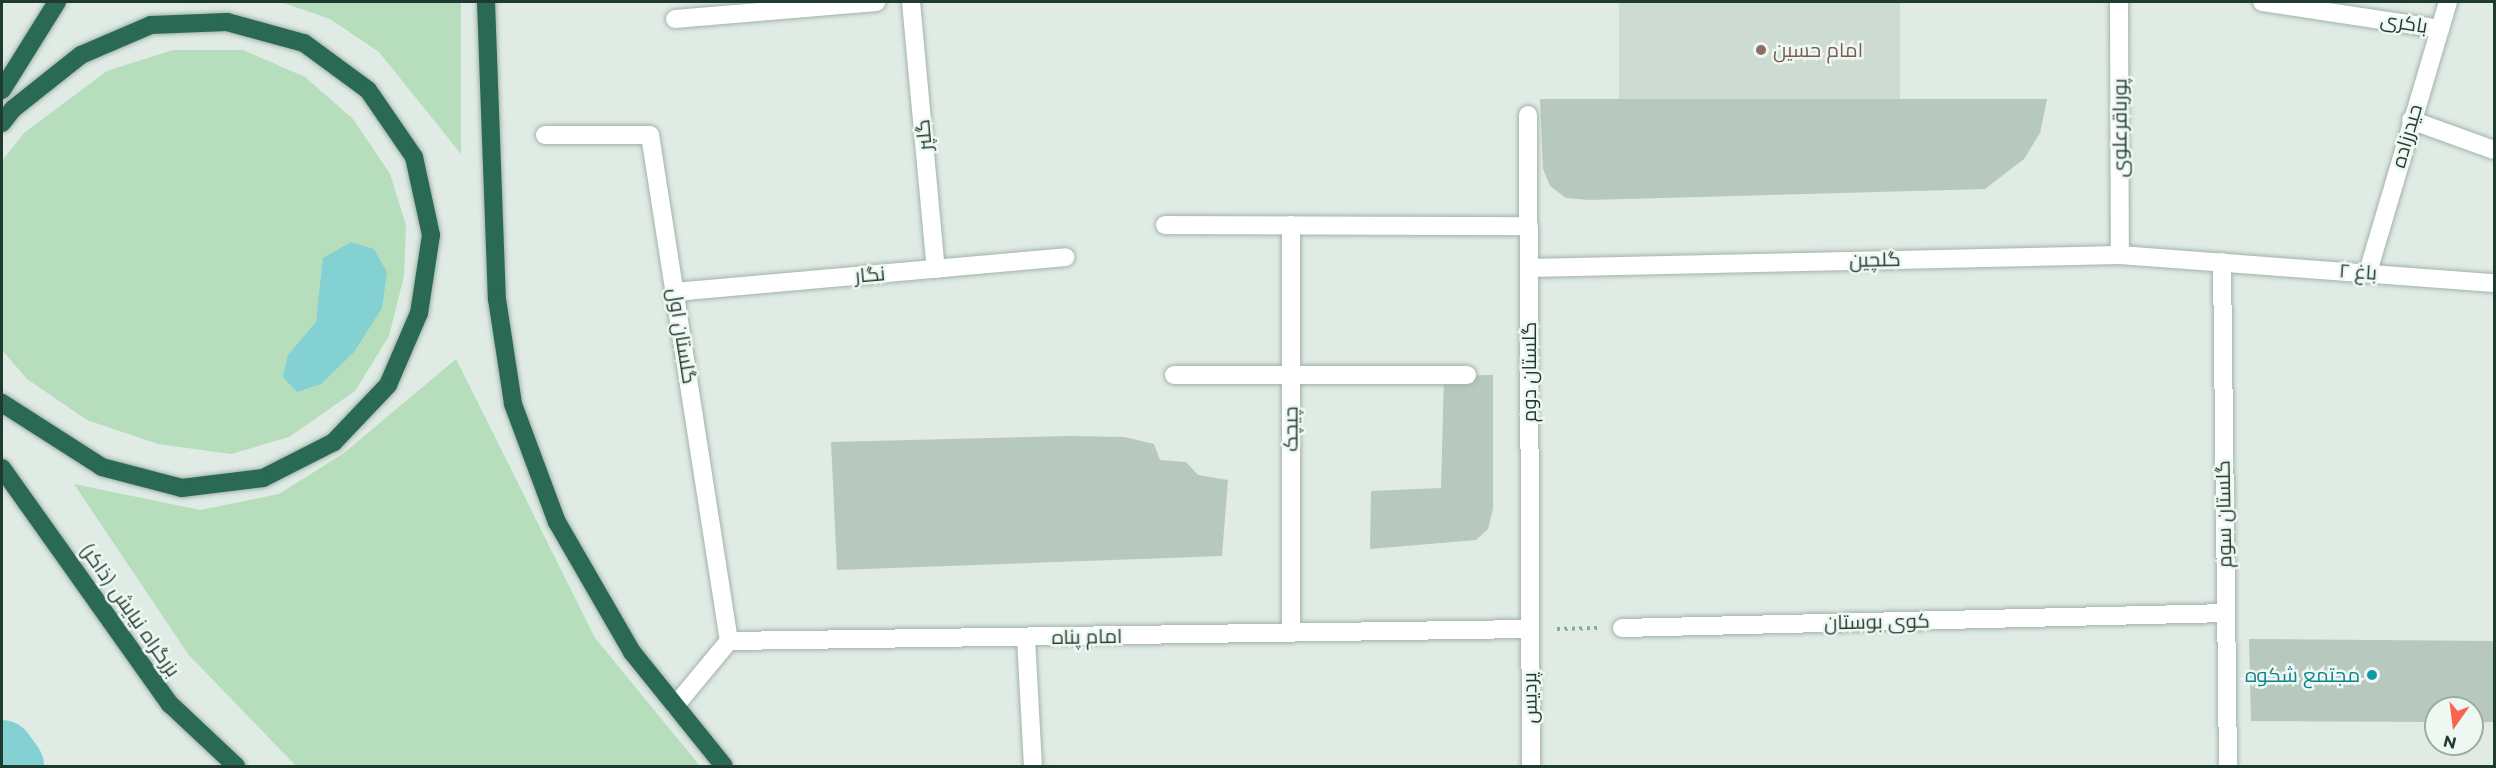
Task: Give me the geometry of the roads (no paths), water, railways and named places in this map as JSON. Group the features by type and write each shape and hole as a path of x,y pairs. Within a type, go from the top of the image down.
{"highway":[{"path":"2,90 57,2"},
{"path":"486,2 497,299 513,404 557,522 632,652 724,766"},
{"path":"2,123 13,109 91,51 151,25 227,22 304,43 368,90 414,157 431,235 419,314 388,385 334,442 263,478 182,488 102,467 2,403"},
{"name":"بزرگراه نیایش (ذاکر)","path":"2,468 170,704 236,766"}],"street":[{"path":"675,19 876,2"},
{"name":"گلپر","path":"911,2 936,269"},
{"name":"پورباقرعلوی","path":"2119,2 2120,255"},
{"name":"باکری","path":"2262,2 2440,29"},
{"name":"حیدرزاده","path":"2368,272 2411,120 2448,2"},
{"name":"گلستان دوم","path":"1528,115 1529,629"},
{"path":"2411,120 2494,150"},
{"name":"گلستان اول","path":"545,135 650,135 729,641"},
{"path":"1165,225 1529,226"},
{"name":"چیچک","path":"1291,225 1291,632"},
{"name":"گلچین","path":"1529,268 2120,255 2222,262"},
{"name":"نگار","path":"675,292 1065,258"},
{"name":"باغ ۲","path":"2222,262 2494,283"},
{"name":"گلستان سوم","path":"2222,262 2228,766"},
{"path":"1174,375 1467,375"},
{"name":"کوی بوستان","path":"1622,628 2225,613"},
{"name":"امام پناه","path":"729,641 1529,629"},
{"name":"پردیس","path":"1529,629 1531,766"},
{"path":"1026,638 1033,766"},
{"path":"675,706 729,641"}],"water":[{"path":"351,242 374,249 387,272 382,308 354,352 321,384 297,392 283,377 288,355 316,322 323,258"}],"waterway":[{"path":"2,752 12,766"}],"place":[{"name":"امام حسین","path":"1761,50"},
{"name":"مجتمع شکوه","path":"2372,675"}]}
